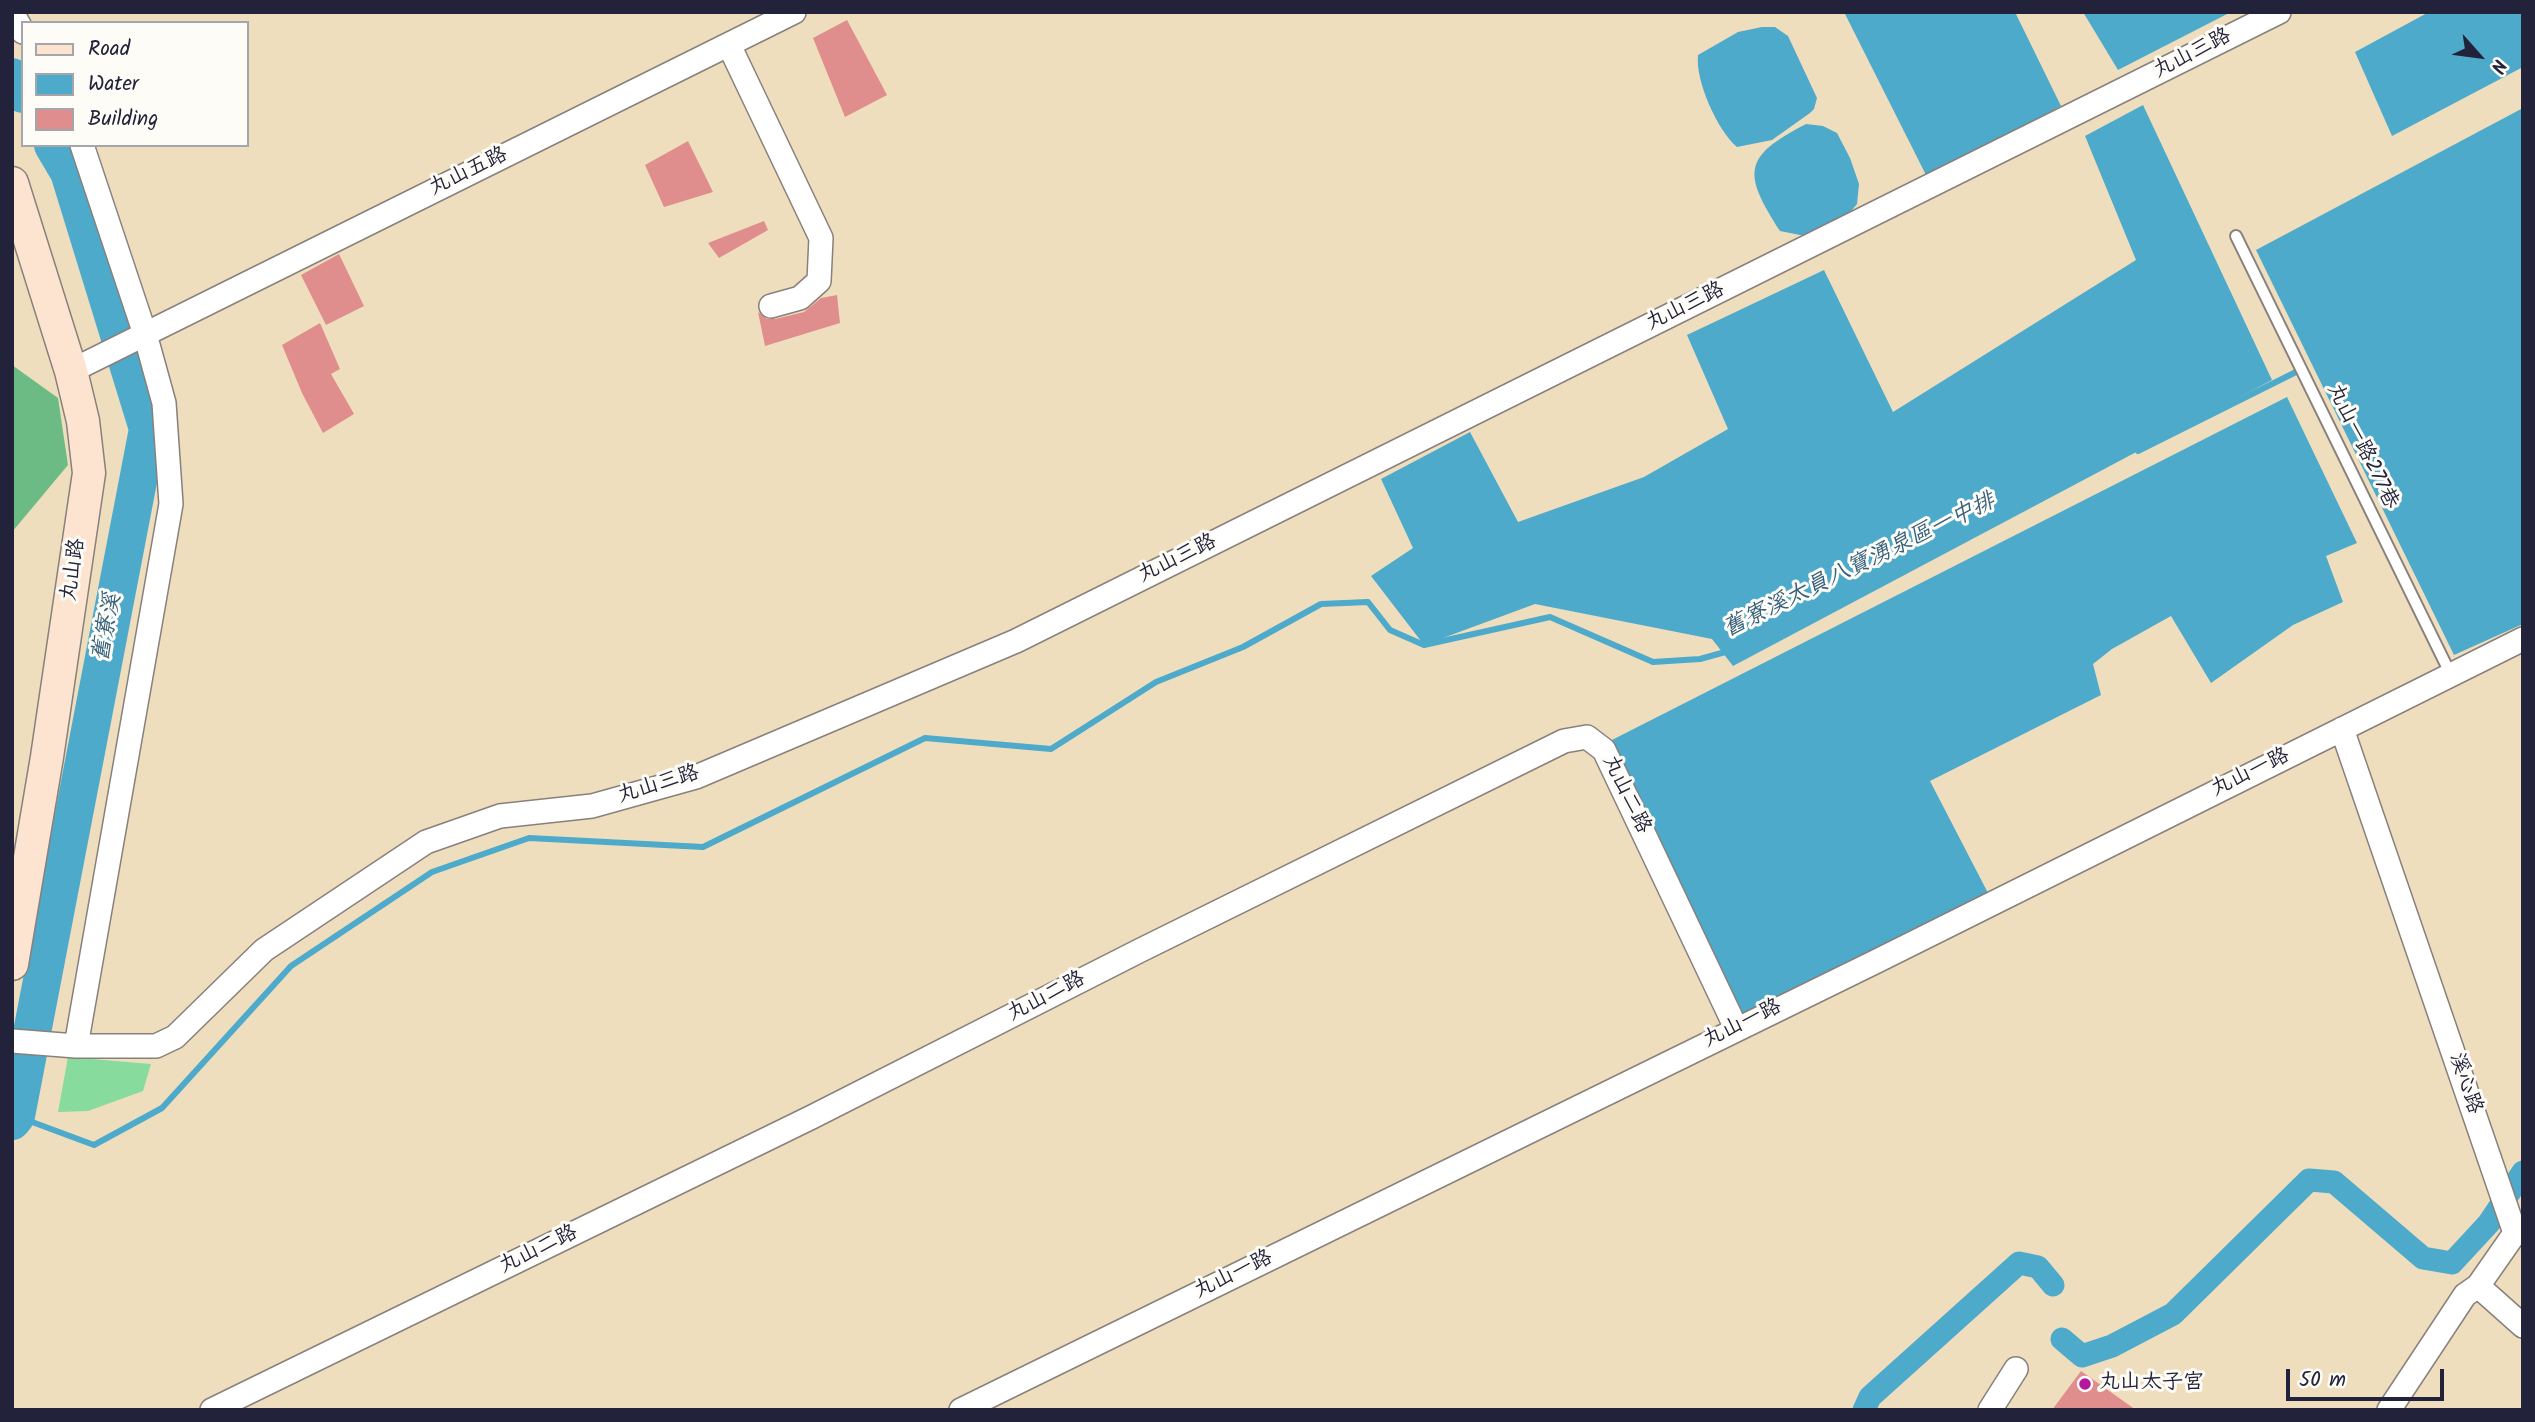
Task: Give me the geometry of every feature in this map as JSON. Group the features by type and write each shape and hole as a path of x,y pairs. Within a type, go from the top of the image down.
{"street":[{"path":"12,12 21,28"},
{"name":"丸山五路","path":"71,371 794,12"},
{"name":"丸山三路","path":"12,1041 76,1046 156,1046 175,1037 264,950 426,842 500,816 592,806 696,777 1016,640 2279,12"},
{"path":"729,45 821,238 819,281 800,298 771,306"},
{"path":"76,1046 171,504 164,403 83,147"},
{"name":"丸山路","path":"12,183 71,371 83,421 89,473 47,757 12,964"},
{"name":"丸山一路","path":"961,1410 1877,961 2523,639"},
{"name":"溪心路","path":"2342,729 2515,1233 2478,1286 2465,1295 2389,1410"},
{"name":"丸山二路","path":"212,1410 811,1117 1564,741 1587,737 1604,750 1736,1028"},
{"path":"2478,1286 2523,1326"},
{"path":"1990,1410 2016,1370"}],"lane":[{"name":"丸山一路277巷","path":"2236,236 2451,675"}],"green space":[{"path":"12,365 58,398 68,465 12,532"},
{"path":"68,1057 151,1064 143,1091 88,1111 58,1112"}],"water":[{"path":"1844,12 2015,12 2061,106 1927,177"},
{"path":"2083,12 2231,12 2118,70"},
{"path":"2429,12 2523,12 2523,67 2392,136 2355,52"},
{"path":"1775,27 1788,36 1817,98 1810,113 1772,140 1737,147 1722,129 1709,104 1700,78 1698,55 1738,32"},
{"path":"2143,105 2272,380 1733,666 1712,639 1535,604 1424,645 1371,576 1413,548 1381,479 1470,432 1518,522 1644,477 1728,429 1687,335 1824,270 1893,412 2136,260 2085,136"},
{"path":"2523,108 2523,624 2454,655 2256,250"},
{"path":"1806,124 1823,126 1837,133 1859,184 1857,204 1844,220 1815,235 1780,231 1759,194 1755,180 1755,168 1770,146"},
{"path":"2287,397 2357,543 2326,556 2343,602 2293,625 2211,683 2171,616 2112,649 2093,664 2101,695 1930,781 1988,893 1742,1015 1606,743"}],"building":[{"path":"847,20 887,95 845,117 813,38"},
{"path":"688,141 713,192 664,207 645,165"},
{"path":"764,221 768,230 719,258 708,243"},
{"path":"339,254 364,306 326,325 301,275"},
{"path":"837,295 840,323 765,346 758,312 767,319 775,319 804,312 821,298"},
{"path":"320,323 340,369 331,374 354,414 323,433 302,393 282,345"},
{"name":"丸山太子宮","path":"2081,1371 2136,1410 2052,1410"}],"waterway":[{"name":"舊寮溪","path":"12,77 21,91"},
{"name":"舊寮溪","path":"12,1121 16,1116 148,429 69,172 54,147"},
{"name":"舊寮溪太員八寶湧泉區一中排","path":"2138,451 2296,372"},
{"name":"舊寮溪太員八寶湧泉區一中排","path":"16,1116 94,1145 162,1108 291,966 432,872 529,838 703,847 925,738 1051,749 1156,682 1243,647 1321,604 1368,602 1390,630 1424,645 1550,617 1653,662 1700,659 1729,651"},
{"path":"2062,1339 2082,1356 2112,1346 2173,1314 2309,1180 2334,1182 2423,1258 2452,1263 2489,1223 2523,1172"},
{"path":"1864,1410 1870,1397 2019,1263 2038,1267 2053,1285"}],"place":[{"name":"丸山太子宮","path":"2085,1384"}]}
